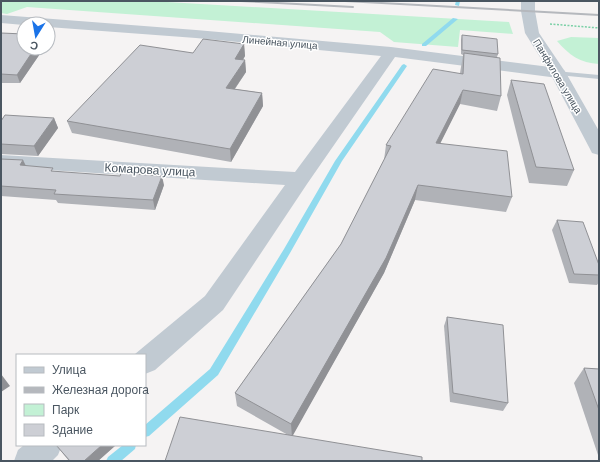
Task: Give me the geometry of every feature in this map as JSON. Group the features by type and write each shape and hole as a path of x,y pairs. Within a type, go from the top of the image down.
{"street":[{"name":"Панфилова улица","path":"528,1 532,33 558,73 599,149"},
{"name":"Линейная улица","path":"1,20 196,34 396,53 558,73"},
{"path":"146,361 214,303 300,179 396,53"},
{"name":"Комарова улица","path":"1,161 300,179"},
{"path":"29,461 46,446"}],"lane":[{"path":"558,73 599,77"}],"path":[{"path":"530,23 599,28"}],"green space":[{"path":"1,1 150,1 509,22 513,34 460,30 458,47 394,42 380,32 27,7 7,14 1,13"},
{"path":"571,37 599,38 599,64 586,62 575,57 557,41"}],"building":[{"path":"1,33 16,34 16,56 30,56 17,75 1,74"},
{"path":"462,35 497,39 498,54 462,50"},
{"path":"203,39 244,44 235,59 245,60 226,88 262,93 230,149 67,121 140,45 193,53"},
{"path":"464,53 500,58 501,96 463,90 436,143 507,151 512,197 418,185 386,258 291,424 235,393 341,244 391,146 386,145 433,69 463,74"},
{"path":"511,80 544,84 574,170 536,167"},
{"path":"5,115 54,118 34,146 1,144 1,121"},
{"path":"1,159 23,160 20,165 53,168 51,171 120,176 121,173 162,176 153,200 54,194 56,190 1,186"},
{"path":"557,220 583,222 599,265 599,275 574,274"},
{"path":"447,317 503,325 508,403 453,393"},
{"path":"584,368 599,369 599,410"},
{"path":"180,417 422,457 422,461 165,461"},
{"path":"57,446 101,446 84,461 70,461"}],"waterway":[{"path":"457,5 458,1"},
{"path":"424,45 455,19"},
{"path":"146,431 214,372 339,161 404,66"},
{"path":"112,461 130,446"}],"railway":[{"path":"241,1 353,7"},
{"path":"345,1 599,15"}]}
